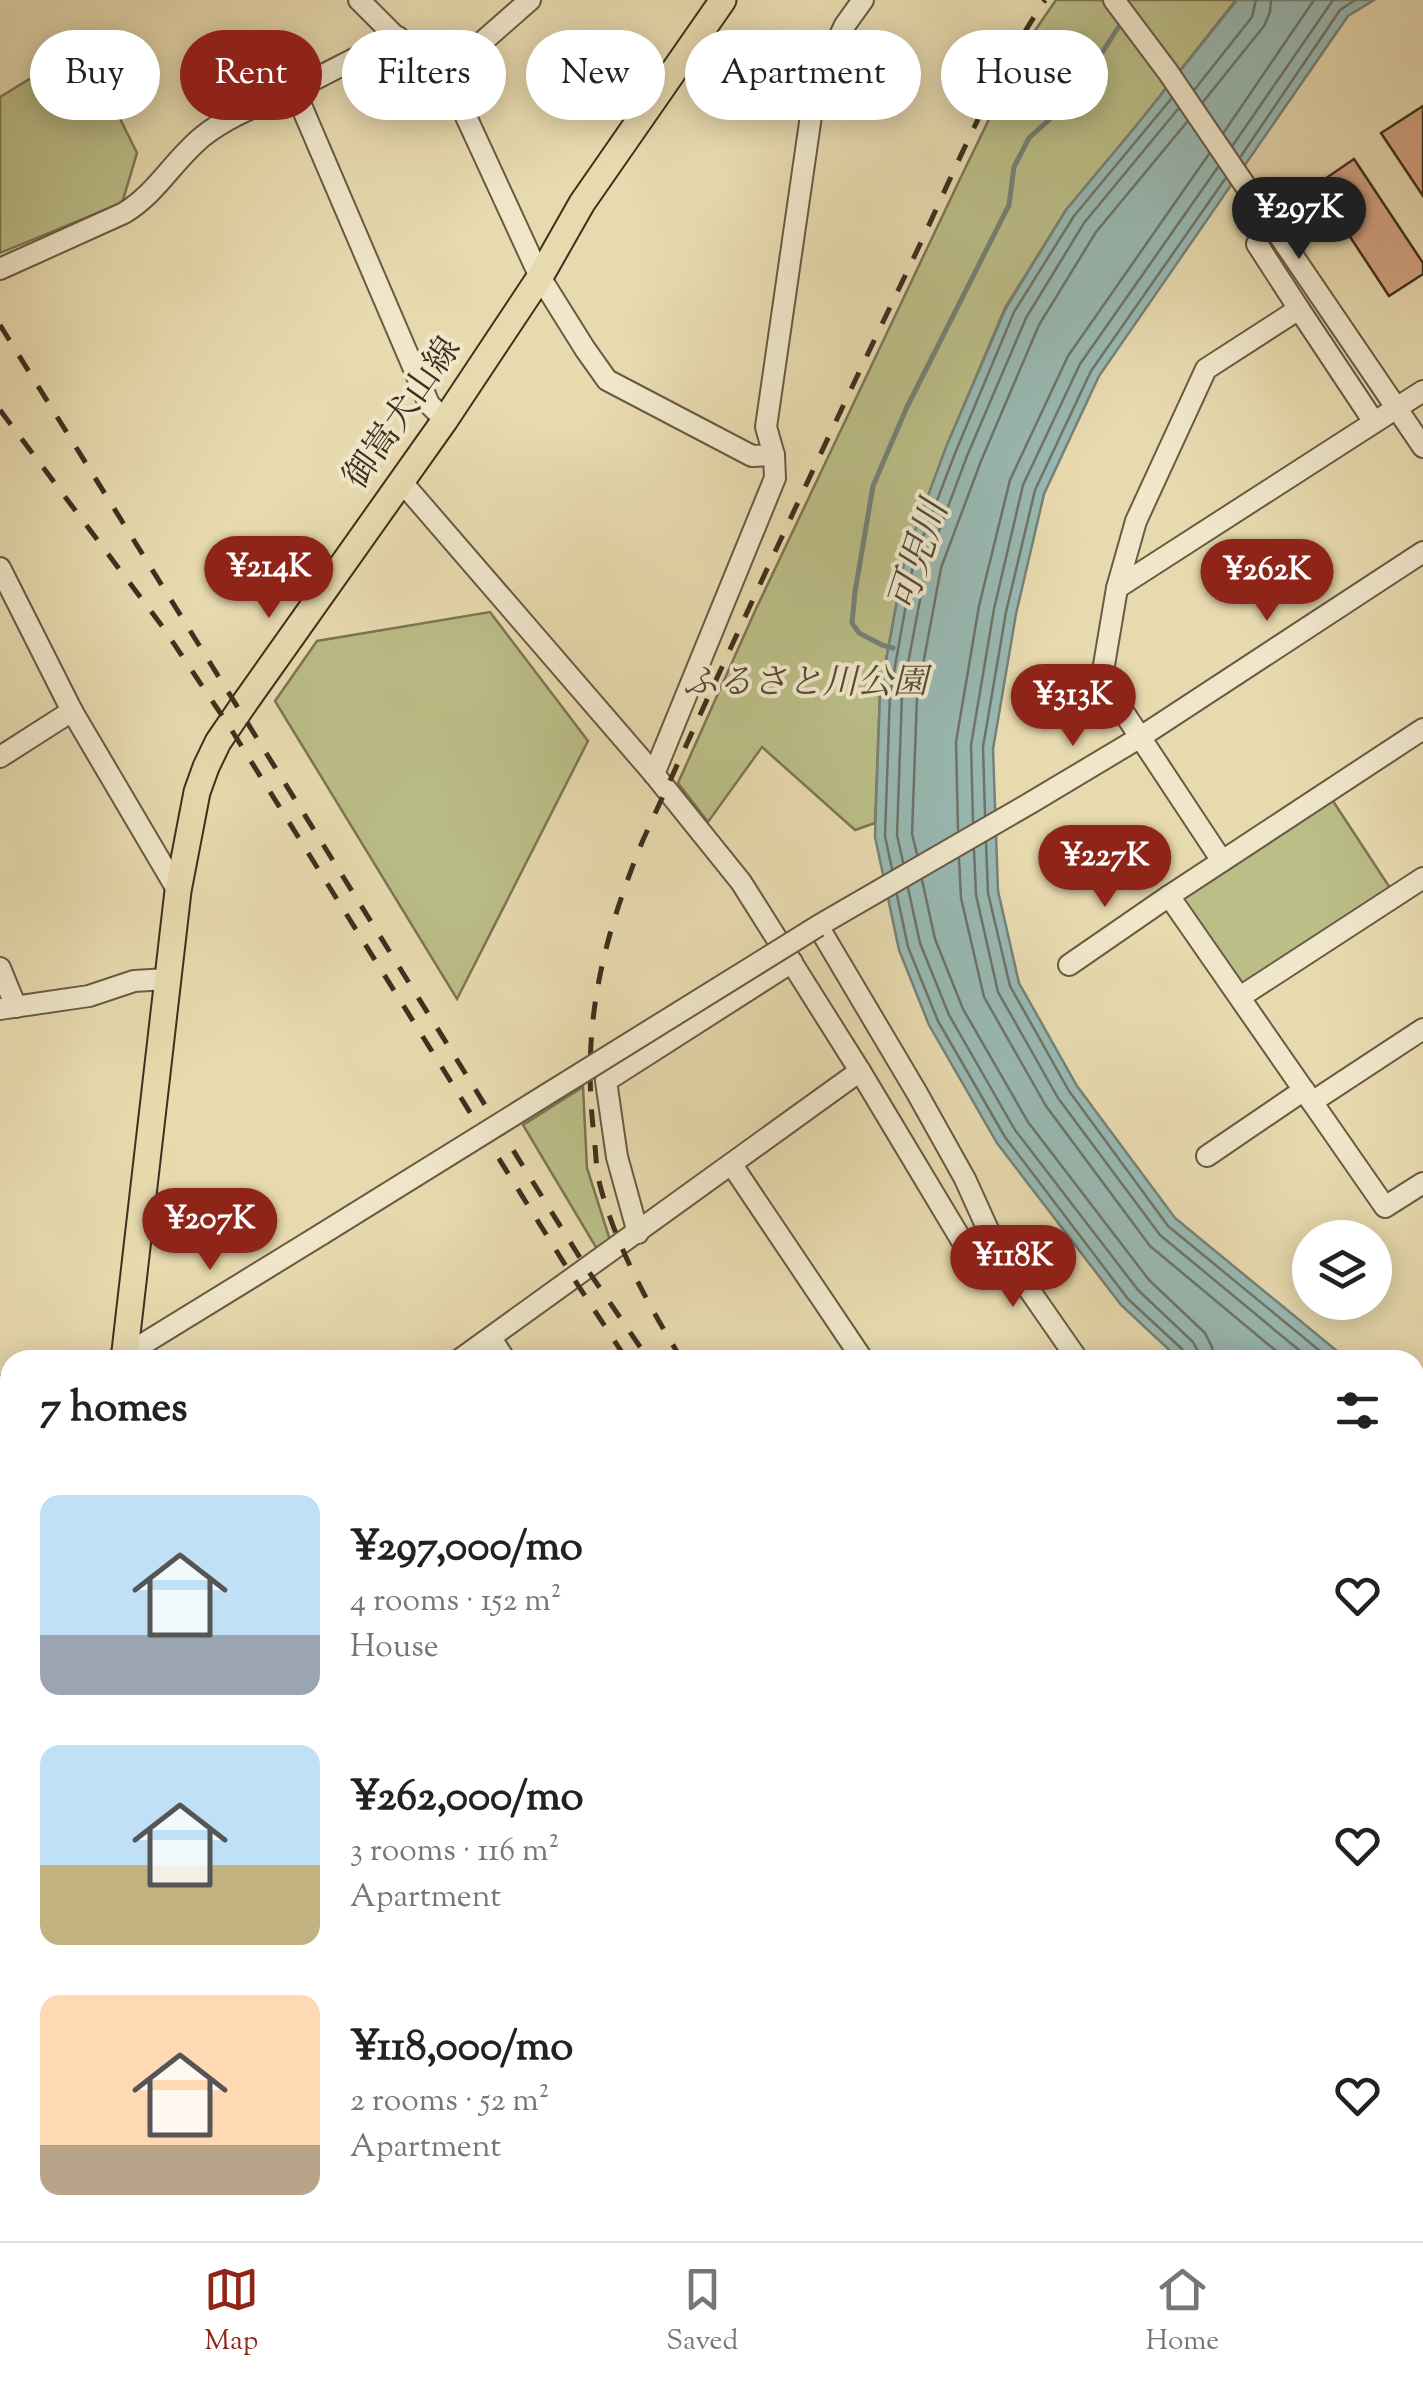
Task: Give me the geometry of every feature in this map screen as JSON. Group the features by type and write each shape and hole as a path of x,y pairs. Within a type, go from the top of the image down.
{"main road":[{"name":"御嵩犬山線","path":"123,1350 178,892 197,792 206,767 218,742 445,420 600,177 723,0"}],"street":[{"path":"359,0 391,30"},
{"path":"496,30 530,0"},
{"path":"654,774 776,478 766,427 815,88 846,24 863,0"},
{"path":"1114,0 1168,72 1423,447"},
{"path":"0,270 139,204 178,159 228,120"},
{"path":"307,120 430,404 445,420"},
{"path":"468,120 540,276 607,380 752,456 774,455"},
{"path":"1257,244 1374,422"},
{"path":"1222,860 1103,681 1104,665 1118,588 1136,521 1206,369 1299,308"},
{"path":"1118,588 1423,391"},
{"path":"401,481 742,882 965,1246 989,1232"},
{"path":"135,1350 818,926 1139,738 1423,552"},
{"path":"0,568 72,711 178,892"},
{"path":"0,757 72,711"},
{"path":"1069,965 1423,729"},
{"path":"1240,997 1423,878"},
{"path":"1169,896 1386,1207 1423,1184"},
{"path":"818,926 917,1093 965,1179 989,1232 1071,1350"},
{"path":"638,1233 617,1158 606,1081 792,962"},
{"path":"0,968 8,1008 89,996 134,980 167,980"},
{"path":"1207,1156 1423,1029"},
{"path":"474,1350 860,1072"},
{"path":"732,1165 856,1350"},
{"path":"491,1338 498,1350"}],"green space":[{"name":"ふるさと川公園","path":"1056,0 1236,0 1066,210 1005,308 905,558 880,693 875,823 855,830 762,747 708,822 678,783 755,611 989,120 1108,120 1108,30 1035,30"},
{"path":"30,79 30,120 121,120 137,153 122,203 0,253 0,97"},
{"path":"490,612 588,741 457,999 275,701 317,641"},
{"path":"1331,798 1392,891 1241,988 1181,899"},
{"path":"583,1087 587,1168 610,1240 597,1249 523,1125"}],"water":[{"name":"可児川","path":"1237,0 1374,0 1348,16 1099,376 1044,494 1016,614 993,749 998,891 1019,983 1077,1086 1175,1218 1292,1314 1292,1320 1299,1320 1336,1350 1169,1350 1121,1305 997,1143 929,1025 899,950 875,837 880,693 905,558 946,447 1006,308 1066,210"}],"building":[{"path":"1423,106 1423,196 1381,133"},
{"path":"1354,159 1423,263 1423,274 1389,296 1316,185"}],"waterway":[{"path":"893,648 859,633 852,623 873,486 906,409 1009,205 1014,167 1029,138 1073,98 1123,20"}],"railway":[{"path":"676,1350 625,1256 598,1176 590,1057 606,949 643,840 772,557 987,101 1045,0"},
{"path":"0,325 587,1269 642,1350"},
{"path":"0,410 162,626 229,726 620,1350"}]}
